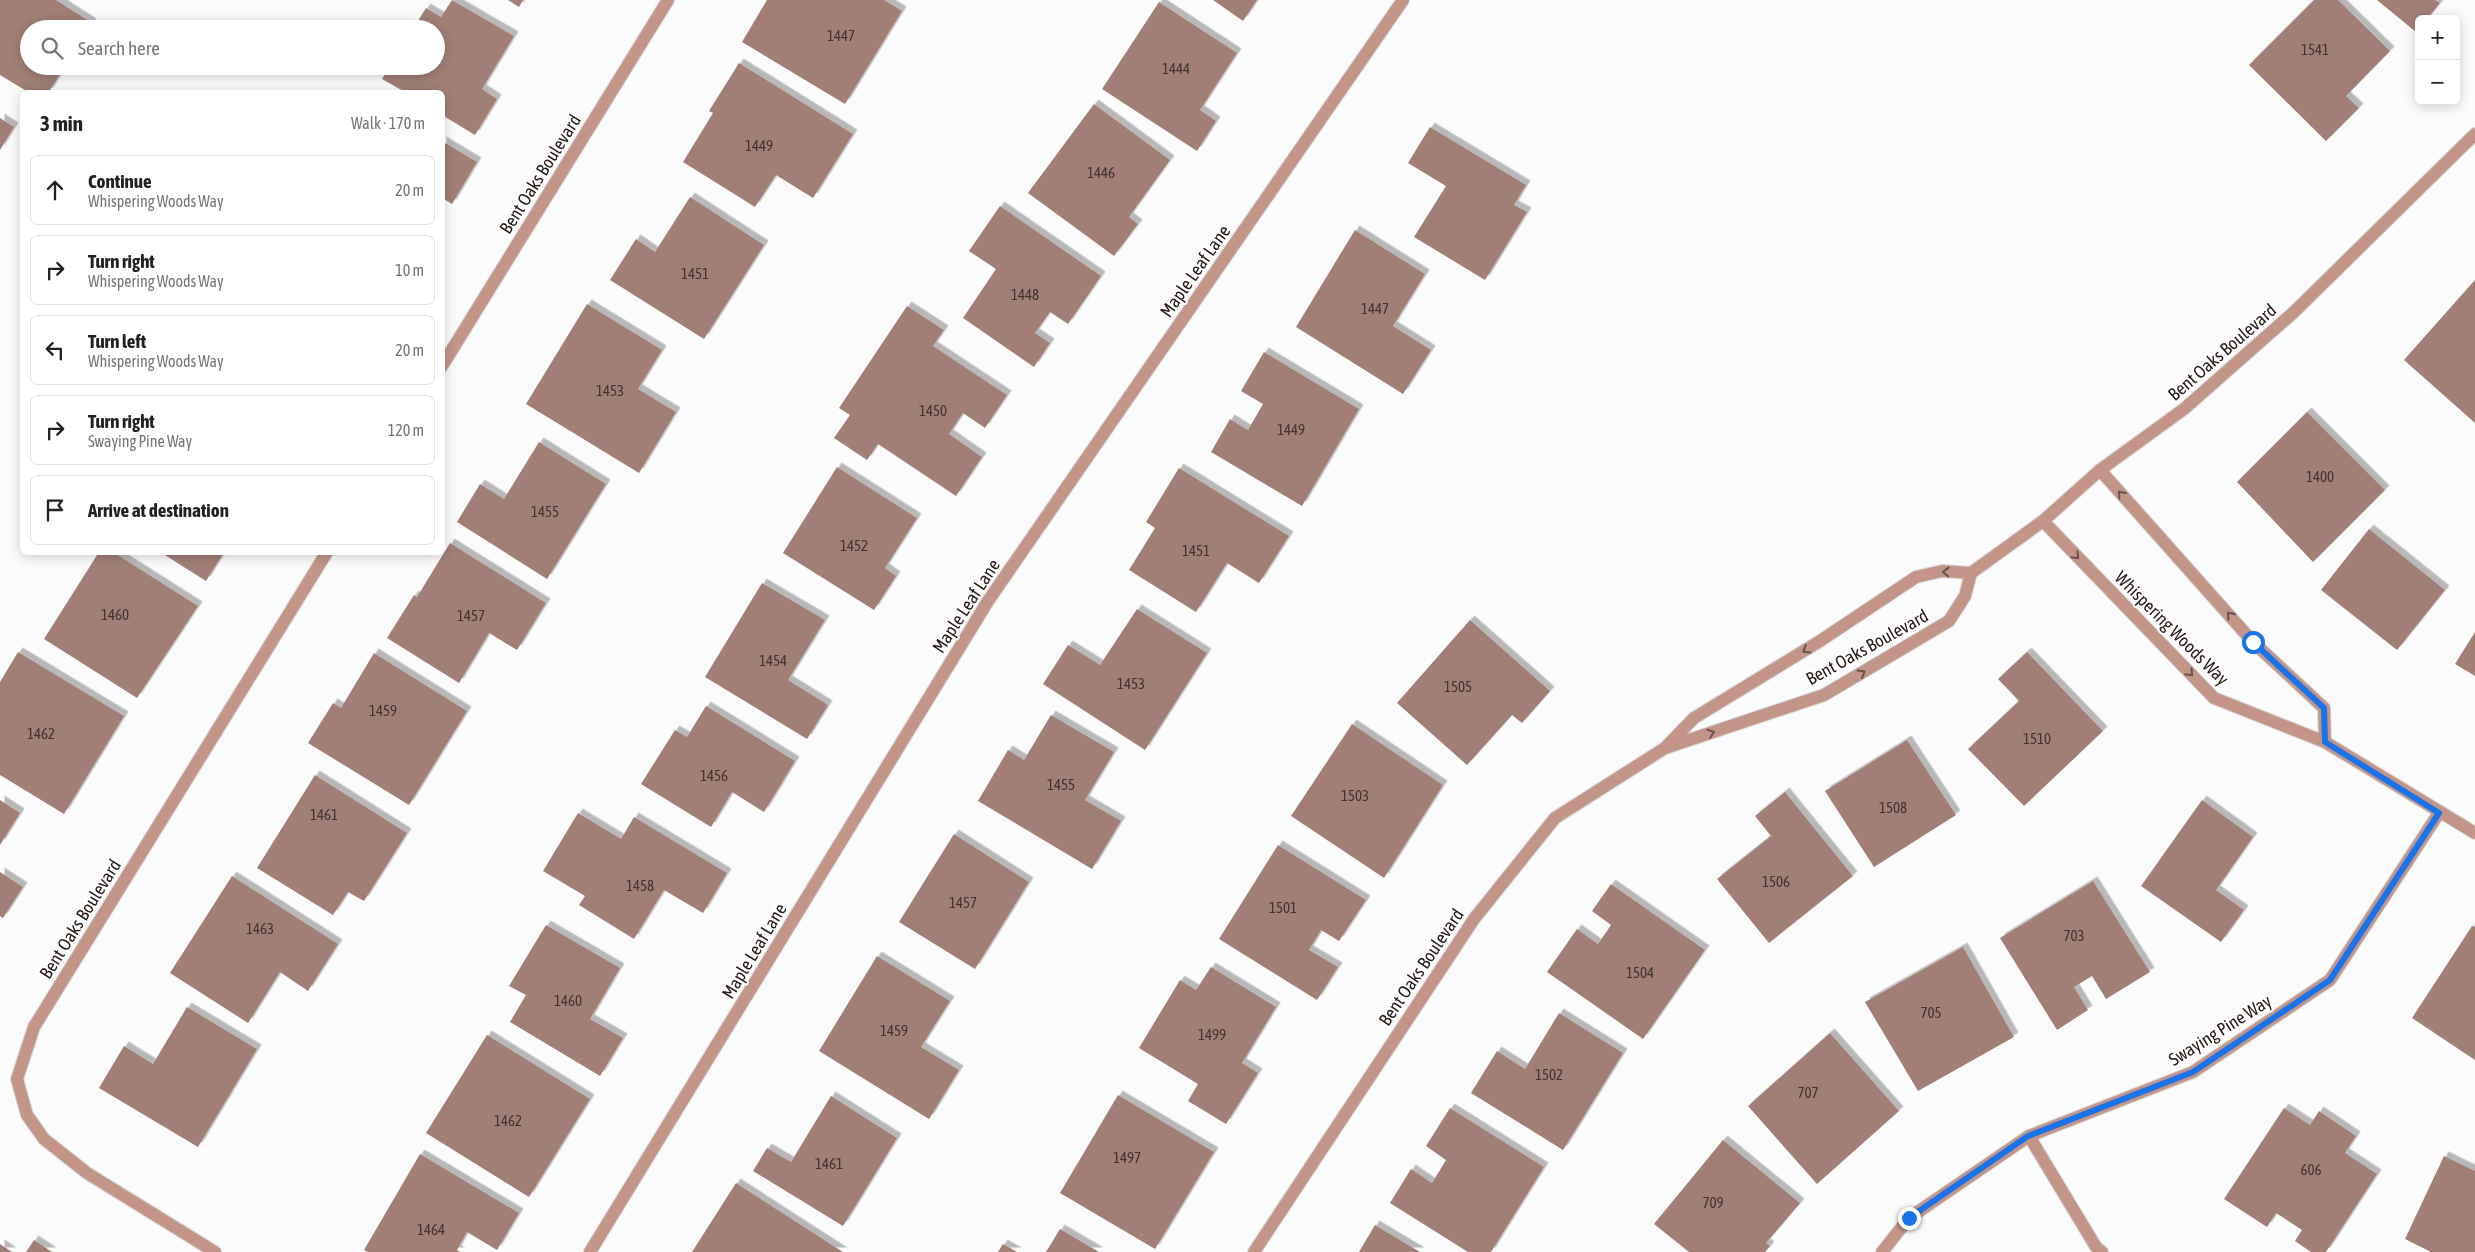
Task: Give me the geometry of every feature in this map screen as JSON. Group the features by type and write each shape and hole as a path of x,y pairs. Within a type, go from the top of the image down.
{"street":[{"name":"Bent Oaks Boulevard","path":"445,361 668,0"},
{"name":"Maple Leaf Lane","path":"590,1252 988,601 1404,0"},
{"name":"Bent Oaks Boulevard","path":"1665,748 1824,695 1949,621 1966,596 1971,573 2042,521 2100,470 2184,409 2294,312 2475,134"},
{"path":"2100,470 2253,642 2324,708 2325,742"},
{"name":"Whispering Woods Way","path":"2042,521 2214,698 2325,742 2439,813 2475,833"},
{"name":"Bent Oaks Boulevard","path":"215,1252 87,1173 44,1139 27,1115 17,1079 34,1027 325,555"},
{"name":"Bent Oaks Boulevard","path":"1254,1252 1474,919 1555,818 1665,748 1694,718 1820,641 1916,577 1942,570 1971,573"},
{"name":"Swaying Pine Way","path":"1882,1252 1909,1218 2028,1136 2193,1072 2330,980 2439,813"},
{"path":"2028,1136 2096,1247 2102,1252"}],"building":[{"path":"0,0 56,0 87,20 20,20 20,75 59,75 50,90 25,90 0,75"},
{"path":"452,0 514,36 482,89 497,99 475,135 445,117 445,90 401,90 382,79 384,75 445,75 445,20 419,20 426,8 441,17"},
{"path":"508,0 523,0 519,7"},
{"path":"767,0 884,0 902,11 845,104 742,42"},
{"path":"1213,0 1257,0 1243,21"},
{"path":"2314,0 2338,0 2390,51 2346,96 2359,108 2326,141 2249,65"},
{"path":"2377,0 2435,0 2440,3 2430,15 2415,15 2415,31"},
{"path":"1159,2 1237,53 1200,110 1216,121 1197,151 1102,89"},
{"path":"739,63 853,134 813,198 776,175 755,207 683,162 713,113 709,111"},
{"path":"1094,104 1170,160 1129,217 1138,224 1114,256 1028,193"},
{"path":"0,118 14,127 0,150"},
{"path":"1430,127 1526,185 1514,205 1527,212 1485,280 1414,237 1446,186 1408,163"},
{"path":"445,143 477,162 452,204 445,200"},
{"path":"690,197 764,245 704,339 610,280 636,239 655,252"},
{"path":"1000,206 1101,276 1068,324 1050,312 1035,333 1050,343 1034,367 963,318 996,269 969,251"},
{"path":"1355,230 1425,274 1393,326 1431,350 1403,394 1296,327"},
{"path":"2475,280 2475,423 2404,360"},
{"path":"587,304 662,350 638,389 676,412 639,473 526,404"},
{"path":"907,306 944,330 933,346 1007,395 985,428 963,413 949,434 982,457 956,496 878,444 867,460 834,438 850,415 839,408"},
{"path":"1264,352 1359,409 1302,506 1211,452 1230,419 1248,430 1263,404 1241,391"},
{"path":"2307,412 2385,490 2313,562 2237,482"},
{"path":"539,442 606,484 547,579 457,522 480,484 504,499"},
{"path":"837,467 917,518 885,568 896,576 874,610 783,553"},
{"path":"1179,468 1289,536 1259,583 1227,563 1196,612 1129,570 1155,528 1146,522"},
{"path":"2369,529 2445,590 2397,650 2321,590"},
{"path":"450,543 546,603 517,650 489,633 459,683 387,638 414,595 417,597 443,555 445,555"},
{"path":"97,555 118,555 198,606 137,698 44,639"},
{"path":"165,555 222,555 206,581"},
{"path":"762,583 825,620 788,680 828,705 807,739 705,677"},
{"path":"1137,609 1207,653 1145,750 1043,684 1068,645 1100,665"},
{"path":"1470,620 1550,691 1522,723 1512,715 1467,765 1397,703"},
{"path":"2475,632 2475,676 2455,664"},
{"path":"18,652 124,716 64,814 0,775 0,682"},
{"path":"2027,652 2103,731 2024,806 1968,749 2019,701 1998,679"},
{"path":"374,653 467,711 409,805 308,743 333,703 341,708"},
{"path":"706,706 795,761 764,812 732,792 711,827 641,784 675,730 687,737"},
{"path":"1051,715 1114,752 1085,800 1121,821 1092,869 978,801 1008,750 1024,760"},
{"path":"1352,724 1443,785 1384,878 1291,816"},
{"path":"1907,740 1956,815 1874,867 1825,791"},
{"path":"315,775 407,833 364,901 348,892 333,915 257,868"},
{"path":"1785,792 1853,876 1769,943 1717,879 1771,836 1755,816"},
{"path":"0,800 20,813 0,845"},
{"path":"2202,800 2253,837 2216,890 2244,910 2221,942 2141,886"},
{"path":"578,813 621,839 634,817 727,873 703,913 664,890 634,939 579,905 585,896 543,871"},
{"path":"954,834 1029,882 975,969 899,922"},
{"path":"1278,845 1366,900 1339,941 1321,930 1309,950 1338,967 1317,1000 1219,939"},
{"path":"0,872 23,887 3,918 0,916"},
{"path":"232,876 338,944 308,991 280,972 248,1023 170,973"},
{"path":"2093,881 2150,972 2106,999 2092,976 2074,987 2088,1010 2057,1030 2000,938"},
{"path":"1611,884 1705,950 1643,1039 1547,972 1577,929 1598,944 1611,925 1592,911"},
{"path":"546,925 620,968 590,1019 623,1038 600,1076 510,1022 526,995 509,986"},
{"path":"2472,926 2475,927 2475,1060 2412,1018"},
{"path":"1963,947 2014,1037 1918,1091 1865,1002"},
{"path":"877,956 950,1001 921,1047 959,1070 929,1119 819,1051"},
{"path":"1211,967 1276,1007 1242,1063 1258,1073 1226,1124 1188,1101 1198,1084 1139,1048 1180,980 1196,990"},
{"path":"187,1007 257,1049 198,1147 99,1088 124,1046 153,1064"},
{"path":"1559,1013 1623,1053 1563,1150 1471,1093 1497,1051 1525,1069"},
{"path":"1830,1033 1899,1111 1817,1184 1748,1106"},
{"path":"487,1035 590,1099 529,1197 426,1133"},
{"path":"1118,1095 1214,1152 1155,1249 1060,1193"},
{"path":"831,1096 897,1138 843,1226 753,1171 767,1148 791,1162"},
{"path":"1450,1108 1544,1167 1491,1252 1468,1252 1390,1203 1411,1169 1432,1183 1446,1160 1426,1146"},
{"path":"2284,1108 2310,1125 2319,1111 2356,1136 2345,1153 2377,1174 2326,1252 2311,1252 2295,1241 2302,1230 2276,1213 2267,1227 2224,1199"},
{"path":"1723,1140 1800,1203 1766,1243 1770,1246 1765,1252 1689,1252 1654,1224"},
{"path":"420,1154 519,1213 497,1250 467,1232 457,1250 460,1252 368,1252 364,1250"},
{"path":"2444,1156 2475,1171 2475,1252 2431,1252 2405,1239"},
{"path":"736,1183 843,1252 692,1252"},
{"path":"1375,1225 1420,1252 1359,1252"},
{"path":"1060,1229 1099,1252 1046,1252"},
{"path":"34,1240 52,1252 26,1252"},
{"path":"0,1244 12,1252 0,1252"},
{"path":"1003,1244 1017,1252 998,1252"}],"route":[{"path":"1909,1218 2028,1136 2193,1072 2330,980 2439,813 2325,742 2324,708 2253,642"}]}
